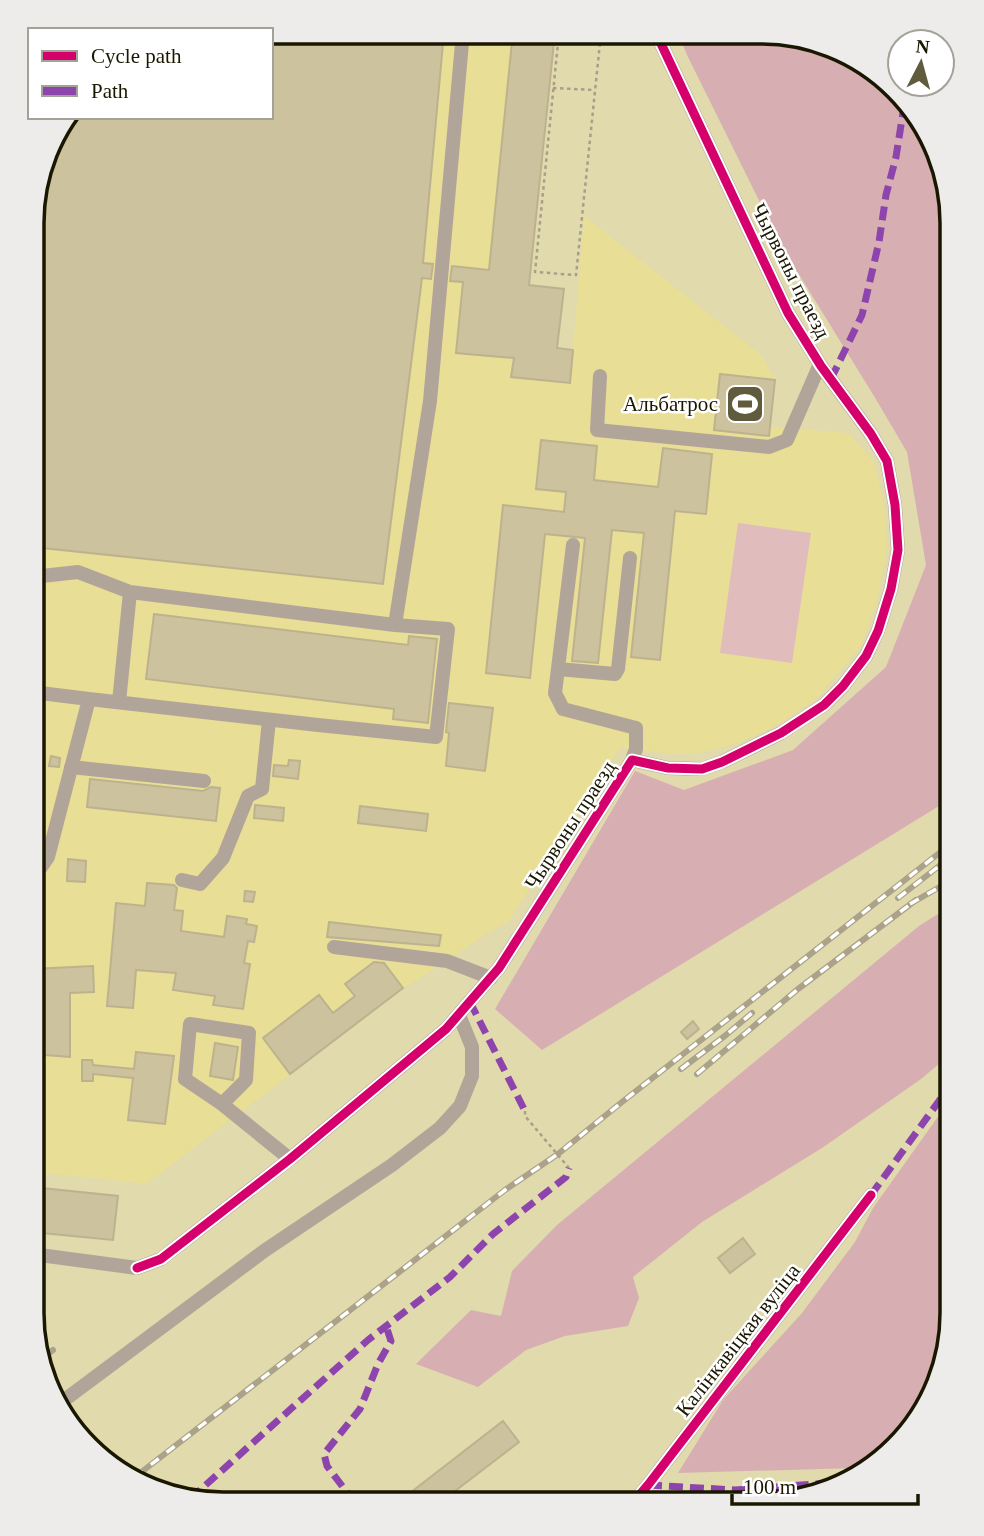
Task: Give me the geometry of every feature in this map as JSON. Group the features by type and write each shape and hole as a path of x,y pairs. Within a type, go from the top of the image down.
{"street":[{"path":"395,625 430,401 462,44"},
{"name":"Чырвоны праезд","path":"44,1256 137,1268 161,1259 290,1159 446,1030 499,968 632,760 668,768 702,769 722,762 781,733 824,705 866,656 878,631 891,589 898,550 895,505 887,461 872,434 820,364 788,313 661,44"},
{"path":"600,376 597,430 769,447 787,440 820,364"},
{"path":"573,545 555,693 563,709 636,728 636,750 632,760"},
{"path":"558,668 615,674 618,669 630,558"},
{"path":"44,576 78,572 130,593 448,629 436,737 44,693"},
{"path":"119,702 130,593"},
{"path":"44,863 48,857 89,699"},
{"path":"182,880 200,884 223,858 248,796 262,789 269,720"},
{"path":"71,767 204,781"},
{"path":"334,947 447,961 491,978"},
{"path":"66,1399 264,1251 440,1128 460,1106 472,1076 472,1047 459,1015"},
{"path":"222,1104 246,1080 249,1033 190,1024 185,1079 222,1104 290,1159"},
{"name":"Калінкавіцкая вуліца","path":"641,1492 871,1195"}],"path":[{"path":"558,44 535,272 576,275 600,44"},
{"path":"553,88 594,90"},
{"path":"525,1111 525,1116 569,1168"}],"shaded area":[{"path":"273,44 554,44 530,273 518,284 564,289 557,348 573,350 584,216 761,355 775,380 770,427 848,433 874,462 884,503 887,549 877,601 861,646 815,700 775,726 738,743 699,753 675,754 620,748 509,921 407,986 146,1184 44,1173 44,223 46,193 265,119 273,119"},
{"path":"682,44 784,45 830,57 870,81 886,94 886,98 890,98 916,133 931,165 939,200 940,223 940,805 542,1050 495,1009 635,771 684,790 793,750 886,667 926,565 907,452 782,247"},
{"path":"738,523 811,533 792,663 720,653"},
{"path":"940,913 940,1063 822,1148 702,1222 633,1277 639,1298 628,1326 565,1336 526,1350 478,1387 416,1364 471,1310 501,1316 512,1271 557,1225 919,926"},
{"path":"940,1114 940,1325 931,1371 910,1413 879,1448 851,1468 678,1473 723,1400 802,1313 855,1242 873,1208"}],"building":[{"path":"273,44 443,44 423,263 433,264 431,279 422,278 383,584 44,548 45,200 57,154 78,119 273,119"},
{"path":"512,44 554,44 529,285 564,289 557,348 573,350 570,383 511,377 514,358 456,353 463,282 450,281 452,266 489,270"},
{"name":"Альбатрос","path":"720,374 775,380 769,436 714,430"},
{"path":"541,440 597,446 594,480 658,487 663,448 712,454 706,514 675,511 660,660 631,657 644,533 612,530 598,663 572,661 585,538 545,534 530,678 486,673 503,505 564,512 566,492 536,489"},
{"path":"154,614 408,645 409,636 437,639 428,723 393,719 394,709 146,679"},
{"path":"449,703 493,708 485,771 446,766"},
{"path":"51,756 60,758 59,767 49,766"},
{"path":"289,760 300,761 298,779 273,776 274,765 288,766"},
{"path":"90,779 203,791 211,787 220,788 216,821 87,807"},
{"path":"255,805 284,808 283,821 254,818"},
{"path":"360,806 428,814 426,831 358,823"},
{"path":"68,859 86,861 85,882 67,881"},
{"path":"147,883 174,885 177,888 174,910 183,911 181,931 224,937 227,916 247,919 246,924 257,926 254,942 248,941 244,963 250,964 243,1009 213,1005 215,996 173,990 176,973 136,970 133,1008 107,1006 116,903 145,906"},
{"path":"245,891 255,892 253,902 244,901"},
{"path":"329,922 441,935 439,946 327,937"},
{"path":"374,962 384,963 403,988 290,1074 263,1038 319,995 333,1013 355,996 345,984"},
{"path":"93,966 94,992 70,993 70,1057 44,1055 44,968"},
{"path":"693,1021 699,1029 687,1039 681,1032"},
{"path":"215,1043 238,1047 233,1080 210,1076"},
{"path":"136,1052 174,1056 165,1124 128,1120 133,1078 93,1074 93,1081 82,1081 82,1060 92,1060 93,1065 134,1069"},
{"path":"44,1188 118,1196 113,1240 44,1233"},
{"path":"743,1238 755,1254 730,1273 718,1258"},
{"path":"503,1421 519,1442 454,1492 411,1492"}],"railway":[{"path":"141,1472 505,1190 558,1154 940,852"},
{"path":"898,898 940,865"},
{"path":"910,904 940,887"},
{"path":"697,1074 798,989 916,900"},
{"path":"681,1069 752,1013"},
{"path":"48,1353 53,1350"}],"marked path":[{"path":"831,379 862,315 879,242 903,114"},
{"path":"470,1002 525,1111"},
{"path":"871,1195 940,1100"},
{"path":"199,1491 368,1340 450,1277 493,1234 566,1177 569,1168"},
{"path":"347,1492 327,1466 324,1454 360,1409 378,1364 391,1341 386,1326"},
{"path":"648,1485 735,1490 813,1484"}],"cycle path":[{"path":"137,1268 161,1259 290,1159 446,1029 499,968 632,760 668,768 702,769 781,733 824,705 843,686 866,656 878,631 891,589 898,550 895,505 887,461 788,313 661,44"},
{"path":"642,1492 871,1195"}],"place":[{"name":"Альбатрос","path":"745,404"}]}
